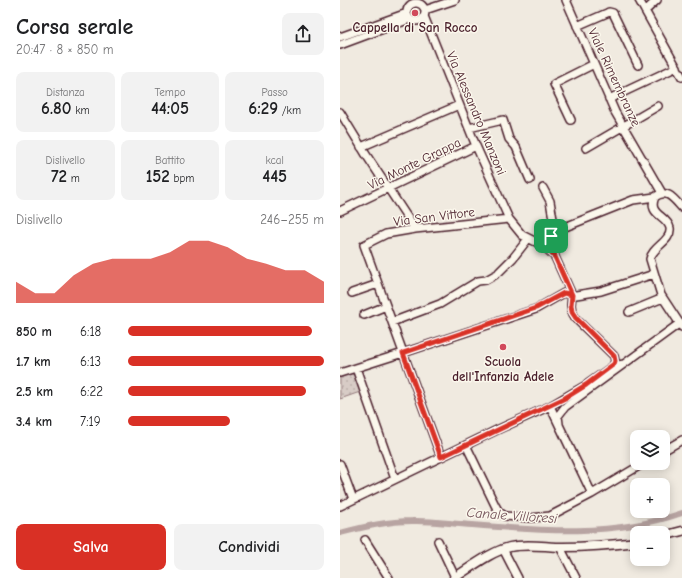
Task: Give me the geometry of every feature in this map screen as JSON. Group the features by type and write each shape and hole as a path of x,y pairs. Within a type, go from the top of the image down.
{"street":[{"path":"408,16 410,7 455,0"},
{"name":"Viale Rimembranze","path":"566,0 609,99 657,184 658,195"},
{"path":"639,0 682,77"},
{"path":"645,11 657,0"},
{"path":"340,37 408,16 418,20 419,6"},
{"name":"Via Alessandro Manzoni","path":"419,6 476,146 509,219 522,235 530,240"},
{"path":"577,26 609,12 613,13 638,65"},
{"path":"340,45 408,16"},
{"path":"571,120 554,84 594,64"},
{"path":"609,99 677,67"},
{"path":"361,147 459,105"},
{"path":"586,148 658,106"},
{"path":"340,112 361,147 415,229"},
{"path":"469,128 503,120 509,139 516,147 530,180"},
{"name":"Via Monte Grappa","path":"340,211 476,146"},
{"path":"543,188 550,201 555,257 572,295 572,312 576,318 614,356 615,361 614,368 563,409 558,416 559,424"},
{"path":"392,322 440,304 478,281 497,273 530,240 540,242 548,240 553,234 633,200 658,195 669,195 682,208"},
{"path":"340,506 550,406 614,368 624,364 681,325 663,298 650,259 651,255 668,237 670,230 668,224 653,207 653,202 658,195"},
{"name":"Via San Vittore","path":"378,284 364,245 386,234 415,229 509,219"},
{"path":"540,242 555,257"},
{"path":"340,373 536,308 564,293 572,295 601,291 654,274"},
{"path":"352,294 378,284 441,457"},
{"path":"629,312 663,298"},
{"path":"364,315 386,306"},
{"path":"356,368 395,479"},
{"path":"559,401 560,406 563,409"},
{"path":"550,406 592,494"},
{"path":"670,447 682,440"},
{"path":"466,445 495,505 499,512 505,516 545,518 592,494 632,470"},
{"path":"340,464 353,499"},
{"path":"670,534 682,531"},
{"path":"366,540 389,578"},
{"path":"438,541 458,577 503,549 519,546 598,546 630,543"},
{"path":"560,547 576,578"},
{"path":"503,549 518,578"}],"shaded area":[{"path":"353,372 360,392 340,399 340,376"}],"waterway":[{"name":"Canale Villoresi","path":"340,533 385,523 403,521 525,529 604,529 656,521 682,513"}],"place":[{"name":"Cappella di San Rocco","path":"415,13"},
{"name":"Scuola dell'Infanzia Adele","path":"503,347"}],"route":[{"path":"551,236 548,240 540,242 555,257 567,284 572,295 572,312 576,318 614,356 614,364 586,385 565,398 441,457 403,353 541,307 564,293 569,293 572,295 555,257 551,236"}]}
